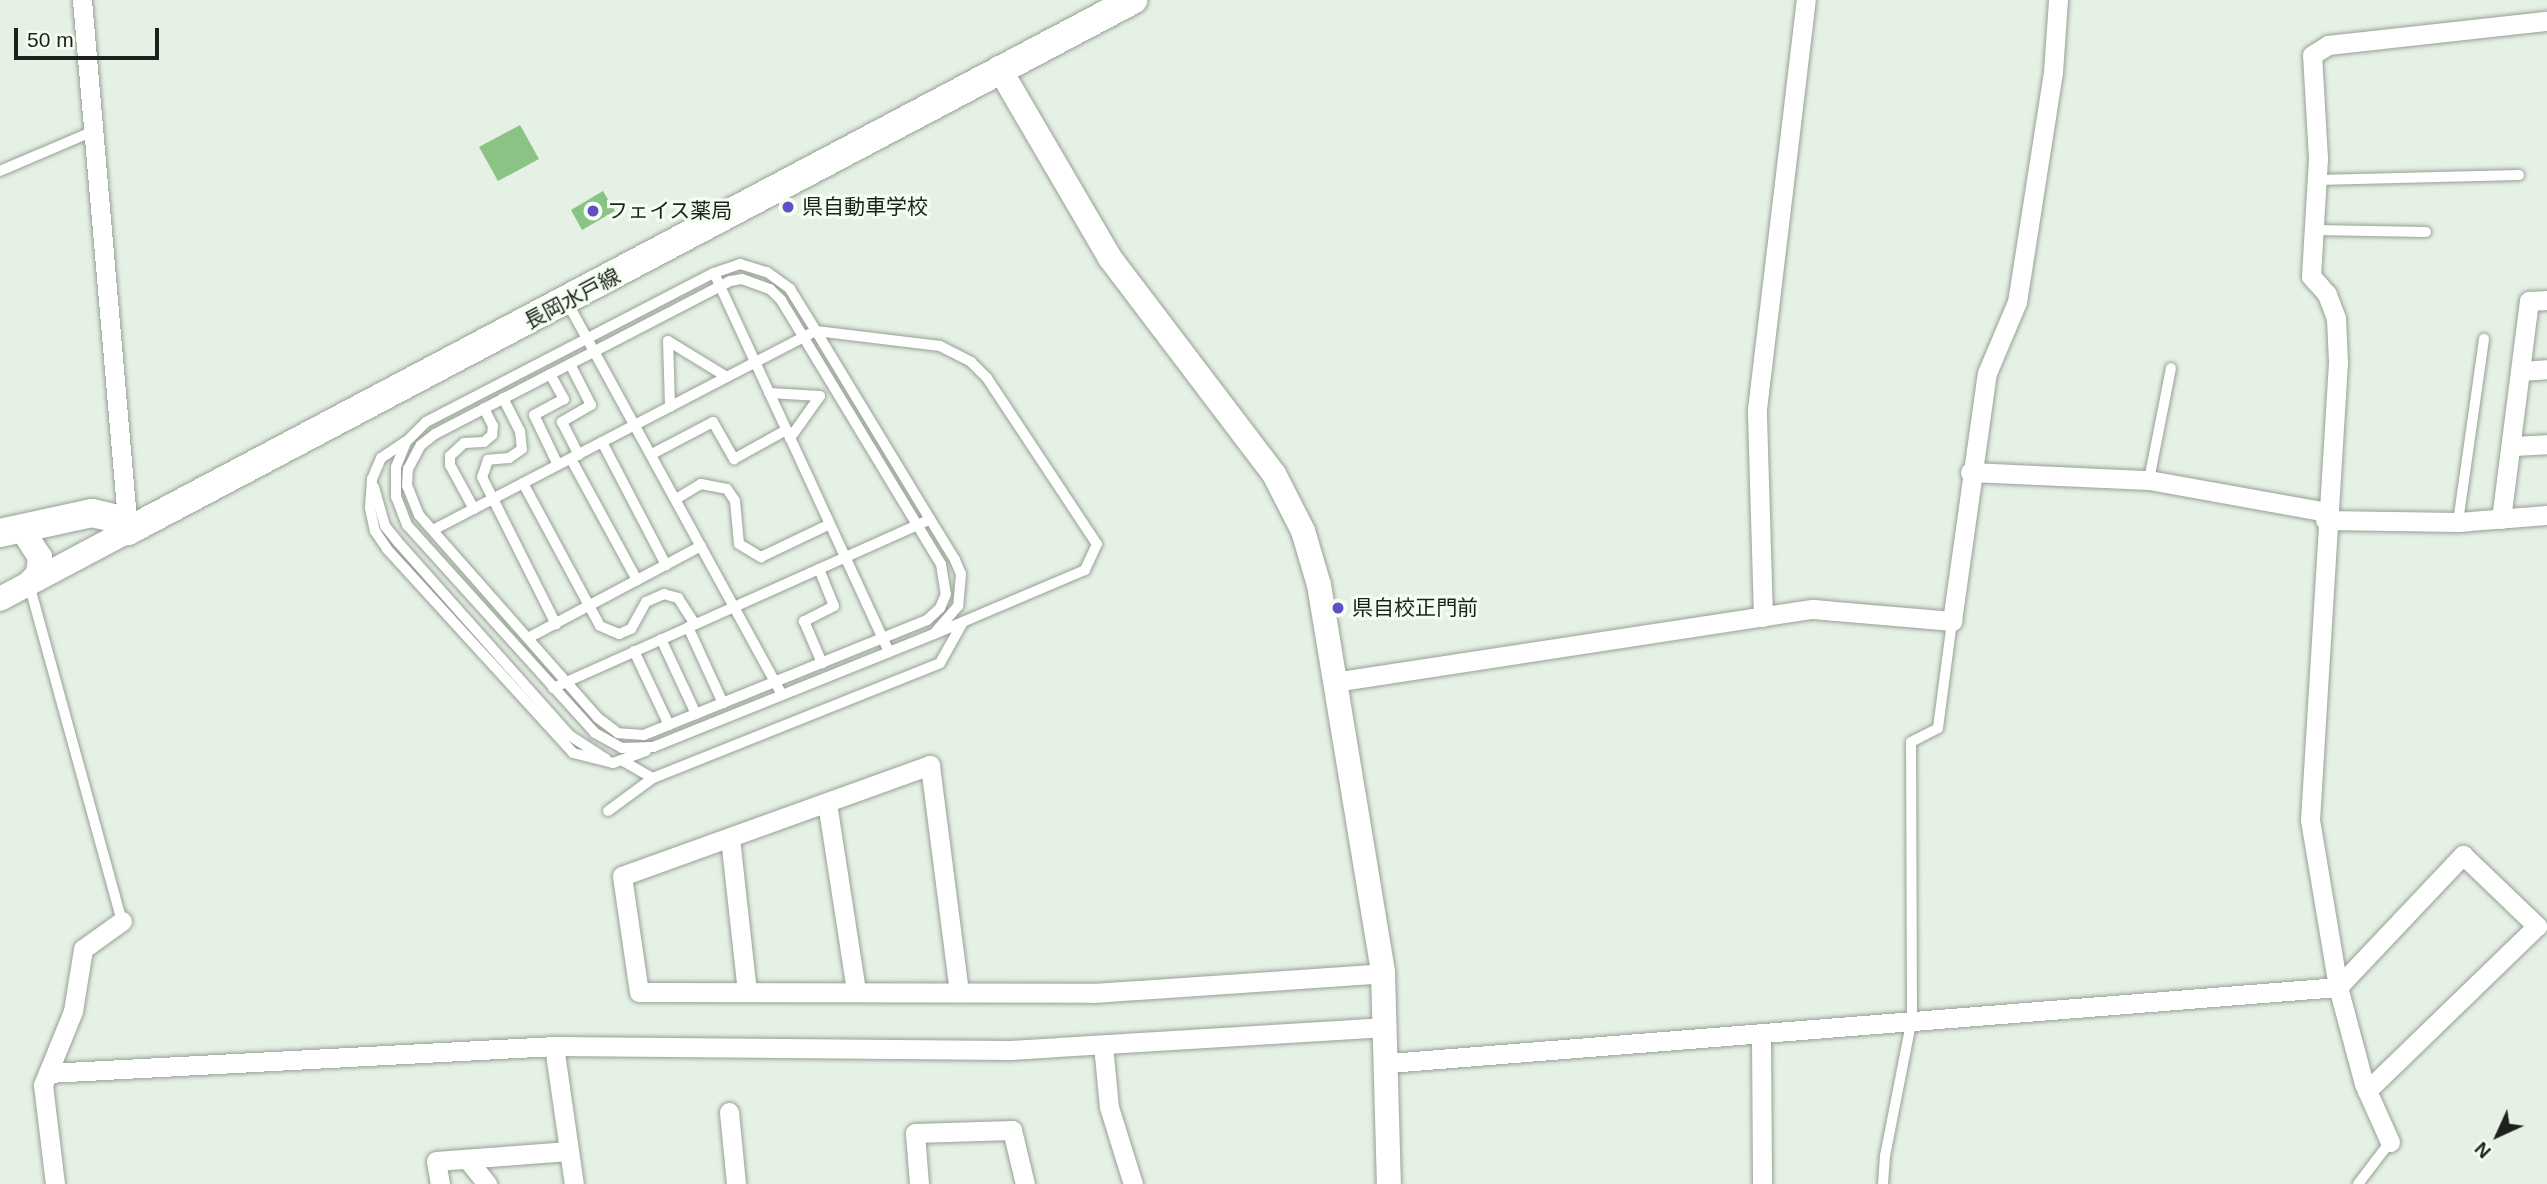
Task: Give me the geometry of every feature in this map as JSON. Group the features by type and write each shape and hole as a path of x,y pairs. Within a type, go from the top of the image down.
{"main road":[{"name":"長岡水戸線","path":"128,531 567,301 999,68 1133,0"},
{"path":"10,530 92,513 113,518 128,531"}],"street":[{"path":"0,599 128,531 82,0"},
{"path":"1763,617 1757,409 1806,0"},
{"path":"1334,682 1812,609 1952,621 1970,472 1987,373 2017,302 2053,72 2058,0"},
{"path":"2389,1142 2367,1091 2338,987 2310,820 2326,516 2339,362 2336,318 2327,294 2311,276 2317,180 2312,55 2329,45 2547,21"},
{"path":"999,68 1110,258 1288,496 1319,586 1383,973 1389,1063 1389,1184"},
{"path":"2501,519 2513,446 2529,301 2547,300"},
{"path":"2521,371 2547,369"},
{"path":"2513,446 2547,444"},
{"path":"1970,472 2149,480 2326,516 2458,522 2547,515"},
{"path":"10,530 40,557 38,574 29,583"},
{"path":"958,992 930,765 622,876 639,992 1093,993 1383,973"},
{"path":"827,803 856,991"},
{"path":"730,838 747,992"},
{"path":"1389,1063 1761,1034 1912,1018 2338,987 2463,856 2537,926 2367,1091"},
{"path":"55,1184 43,1085 73,1011 83,949 122,921"},
{"path":"48,1073 554,1046 1010,1050 1386,1027"},
{"path":"1761,1034 1762,1184"},
{"path":"1103,1045 1109,1107 1133,1184"},
{"path":"554,1046 573,1184"},
{"path":"729,1112 736,1184"},
{"path":"919,1184 915,1133 1012,1130 1025,1184"},
{"path":"440,1184 436,1161 569,1150"},
{"path":"467,1159 487,1184"}],"lane":[{"path":"0,171 94,131"},
{"path":"2317,180 2519,175"},
{"path":"2314,230 2426,232"},
{"path":"653,778 617,762 573,753 561,742 387,549 375,531 370,508 372,479 381,458 406,442 426,422 587,337 714,273 740,264 780,279 816,331 961,574 958,606 934,634"},
{"path":"714,273 889,651"},
{"path":"741,279 770,289 803,338 941,564 946,594 927,620 644,735 618,733 528,639 410,502 407,486 413,456 435,434 720,287 741,279"},
{"path":"567,301 782,694"},
{"path":"433,530 816,331 940,346 971,362 987,378 1097,544 1084,570 934,634 617,762"},
{"path":"2458,522 2484,339"},
{"path":"670,407 668,341 727,377"},
{"path":"570,364 591,405 562,422 575,457 637,580"},
{"path":"2149,480 2171,368"},
{"path":"550,374 564,399 534,415 558,465"},
{"path":"652,454 713,422 734,459 788,434 820,396 769,393"},
{"path":"503,398 523,440 516,455 496,456 482,467 494,499 556,624"},
{"path":"474,509 450,465 450,456 464,443 484,442 492,435 493,426 484,408"},
{"path":"406,442 394,482 407,525 553,688 606,742 622,748 653,747"},
{"path":"602,442 666,565"},
{"path":"523,484 600,626 620,634 638,622 646,602 664,594 678,598 723,703"},
{"path":"676,499 701,484 727,489 735,501 738,544 761,557 830,524"},
{"path":"553,688 930,519"},
{"path":"528,639 701,546"},
{"path":"819,569 834,606 804,621 822,663"},
{"path":"29,583 122,921"},
{"path":"608,811 653,778 940,663 963,621"},
{"path":"1884,1184 1885,1156 1912,1018 1911,742 1938,728 1952,621"},
{"path":"662,639 696,714"},
{"path":"634,651 669,725"},
{"path":"2358,1184 2389,1142"}],"building":[{"path":"520,125 539,159 498,181 479,147"},
{"name":"フェイス薬局","path":"603,191 615,211 582,230 571,210"}],"place":[{"name":"県自動車学校","path":"788,207"},
{"name":"フェイス薬局","path":"593,211"},
{"name":"県自校正門前","path":"1338,608"}]}
